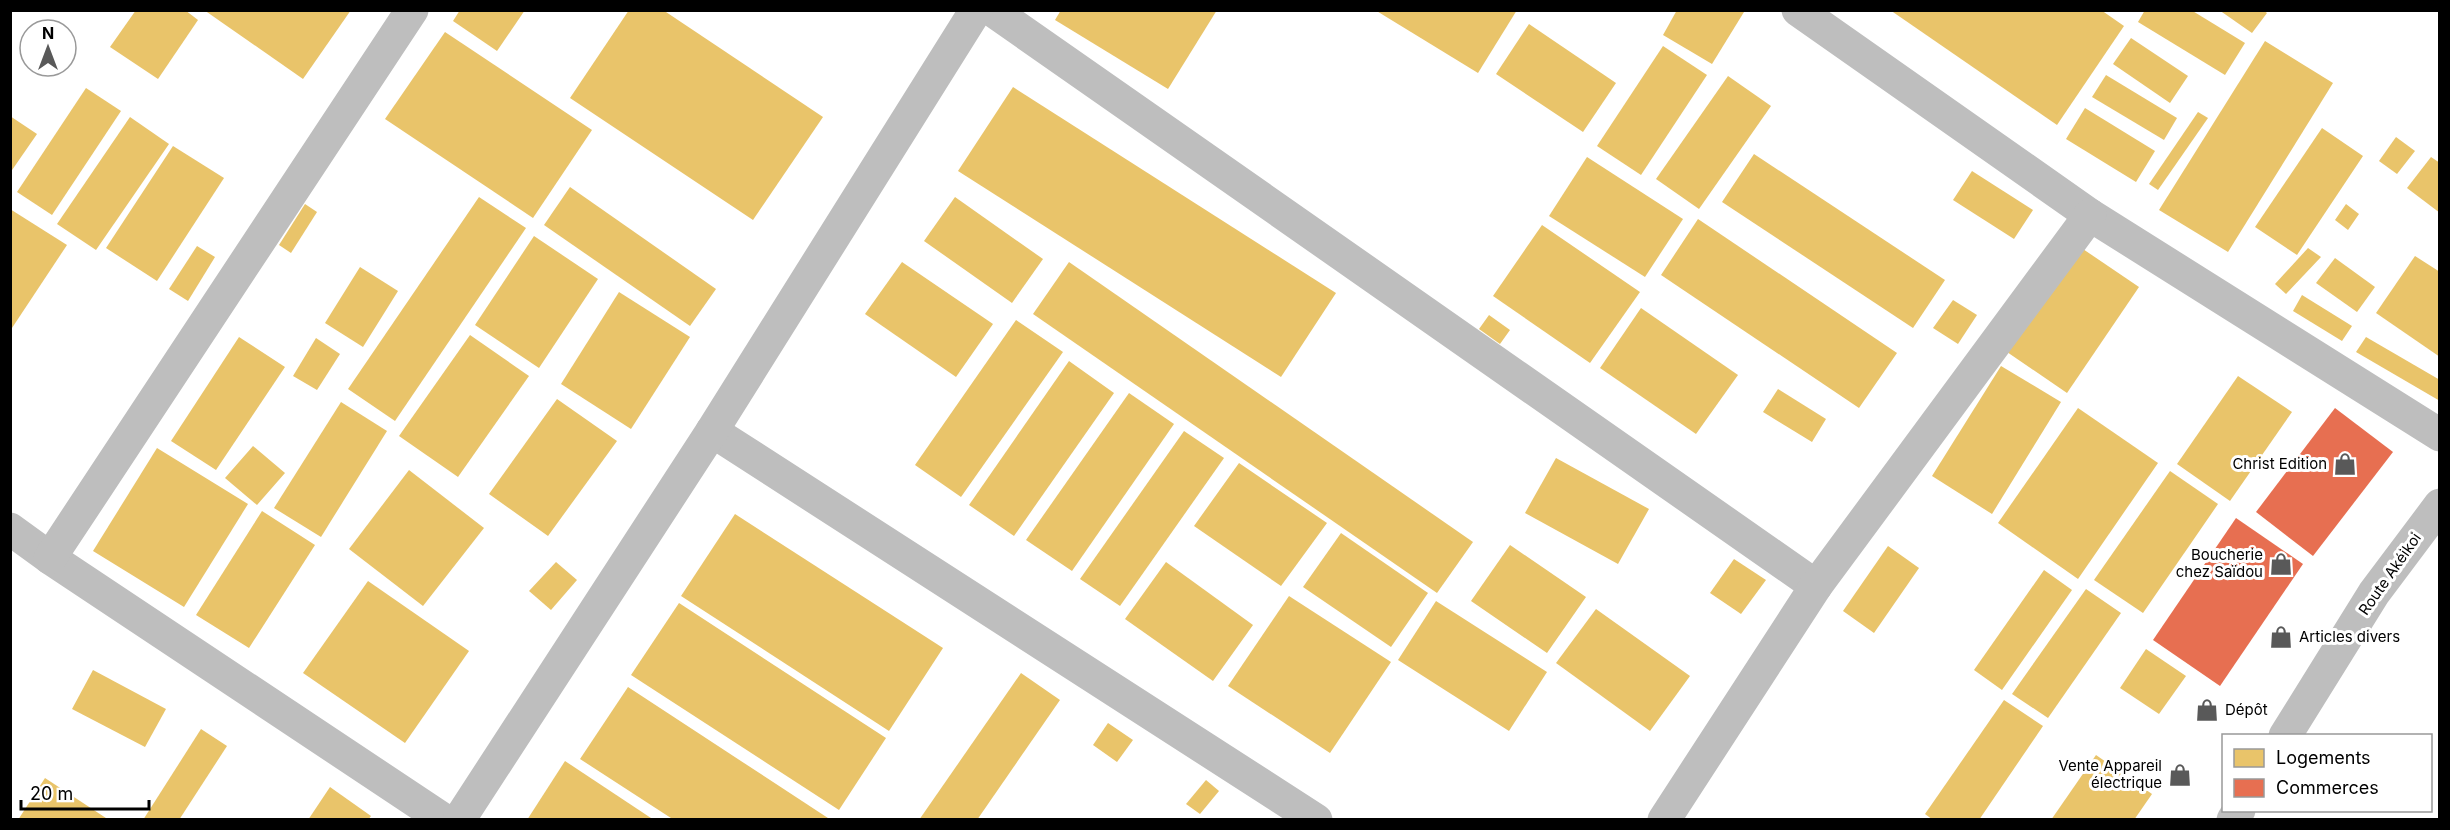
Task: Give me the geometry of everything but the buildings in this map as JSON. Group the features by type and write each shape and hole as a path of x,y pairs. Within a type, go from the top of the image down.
{"street":[{"path":"50,558 412,10"},
{"path":"459,819 711,432 976,10"},
{"path":"992,10 1816,586"},
{"path":"1798,10 2090,215 2439,435"},
{"path":"1664,819 1816,586 2090,215"},
{"path":"711,432 1316,819"},
{"name":"Route Akéikoi","path":"2286,734 2374,593 2439,505"},
{"path":"10,530 444,819"}],"place":[{"name":"Christ Edition","path":"2345,464"},
{"name":"Boucherie chez Saïdou","path":"2281,564"},
{"name":"Articles divers","path":"2281,637"},
{"name":"Dépôt","path":"2207,710"},
{"name":"Vente Appareil électrique","path":"2180,775"}]}
